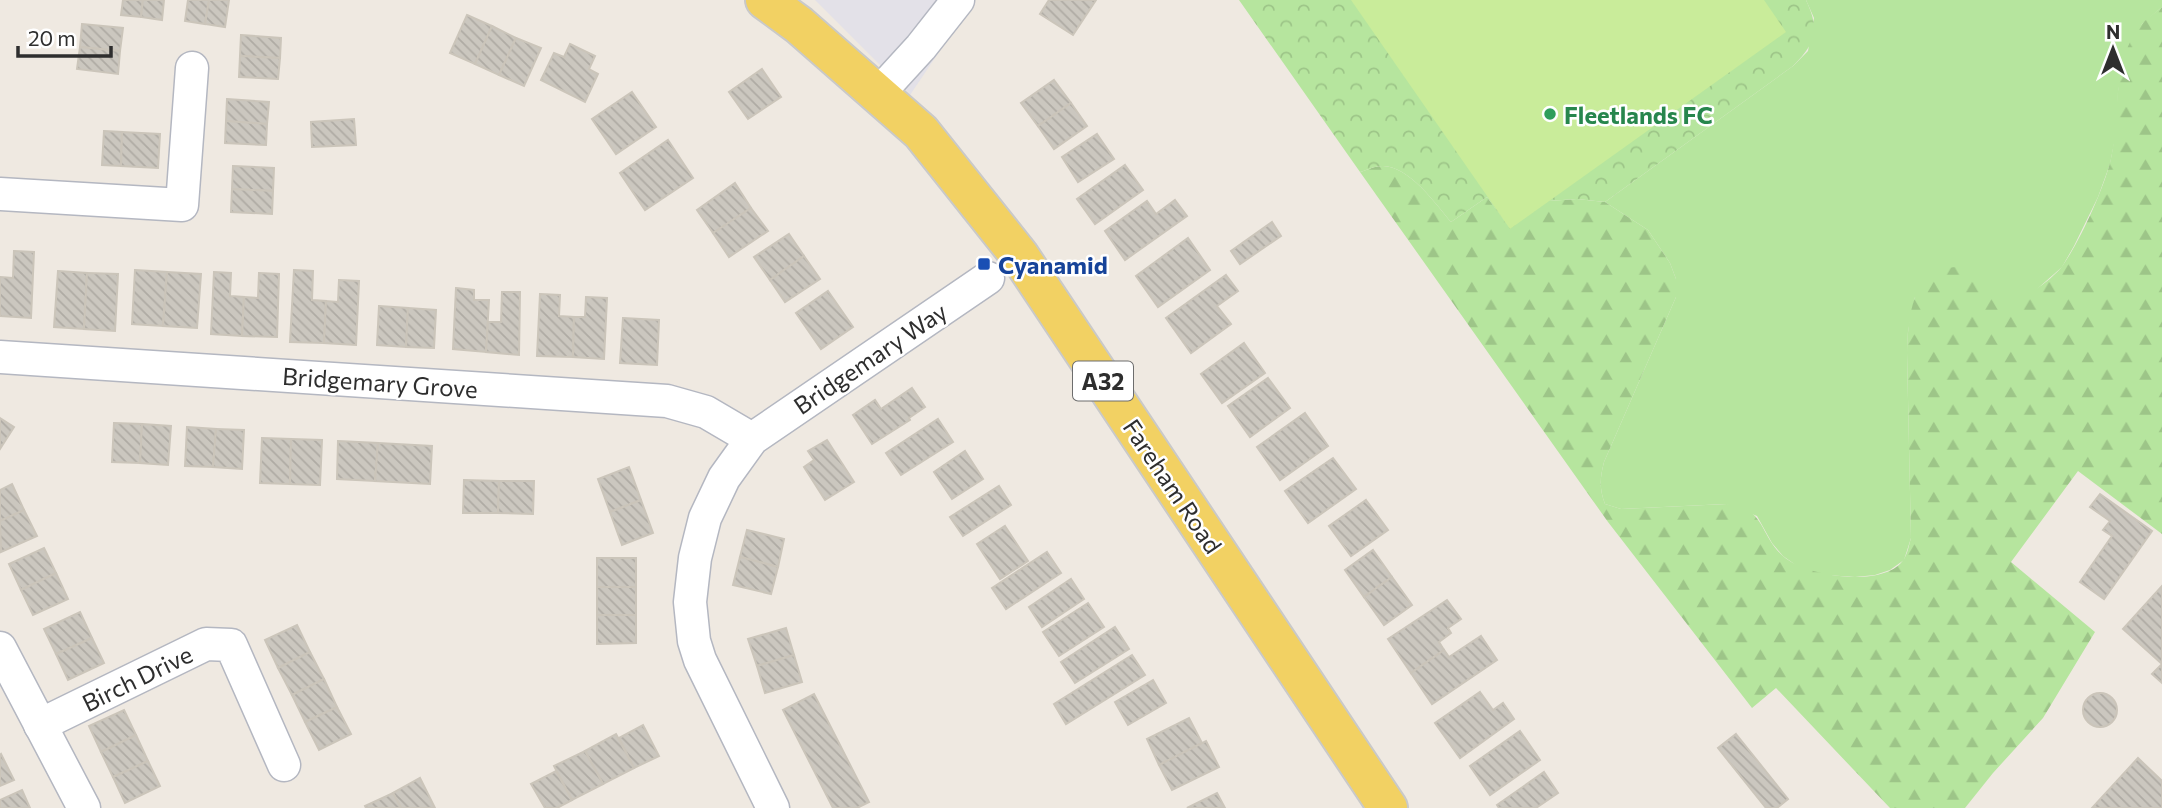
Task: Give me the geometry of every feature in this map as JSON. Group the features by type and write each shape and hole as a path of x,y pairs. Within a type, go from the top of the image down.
{"main road":[{"name":"Fareham Road","path":"765,0 799,25 921,132 1019,255 1388,808"}],"street":[{"path":"878,94 921,47 958,0"},
{"path":"0,194 182,205 192,68"},
{"name":"Bridgemary Way","path":"773,808 699,660 694,641 690,602 695,558 705,518 723,478 752,439 988,278"},
{"name":"Bridgemary Grove","path":"0,357 667,401 706,412 752,439"},
{"name":"Birch Drive","path":"40,725 206,644 231,645 284,765"},
{"path":"0,648 84,808"}],"shaded area":[{"path":"815,0 974,0 910,95"}],"green space":[{"name":"Fleetlands FC","path":"1239,0 1806,0 1814,28 1811,43 1793,66 1605,202 1577,199 1548,201 1510,229 1487,197 1451,222 1421,187 1402,172 1382,166 1360,172"},
{"name":"Fleetlands FC","path":"1351,0 1764,0 1786,32 1510,229"},
{"path":"1806,0 2162,0 2162,7 2142,24 2124,61 2110,164 2098,197 2062,267 2009,314 1915,297 1908,331 1907,353 1911,538 1904,560 1890,570 1875,575 1826,575 1800,568 1783,556 1772,543 1757,516 1726,504 1621,509 1605,504 1601,488 1604,462 1676,297 1676,279 1670,263 1648,230 1605,202 1793,66 1808,51 1814,18"},
{"path":"2162,7 2162,534 2078,471 2011,562 2095,632 2043,718 1965,808 1890,808 1776,688 1752,708 1608,522 1360,172 1382,166 1402,172 1421,187 1451,222 1487,197 1510,228 1548,201 1577,199 1605,202 1648,230 1670,263 1676,279 1676,297 1604,462 1601,483 1605,504 1621,509 1727,504 1740,507 1756,517 1775,548 1794,563 1809,570 1845,577 1880,574 1894,568 1904,559 1911,538 1907,353 1910,317 1917,293 1931,275 1945,269 1961,267 1978,273 1995,291 2010,299 2023,296 2039,287 2059,270 2083,230 2110,163 2125,54 2142,24"}],"building":[{"path":"123,0 143,0 141,17 121,15"},
{"path":"143,0 164,0 162,20 141,17"},
{"path":"188,0 209,0 205,24 185,21"},
{"path":"209,0 229,0 225,27 205,24"},
{"path":"1049,0 1096,0 1073,35 1040,14"},
{"path":"467,15 492,26 475,64 450,53"},
{"path":"82,24 123,28 120,51 80,47"},
{"path":"492,26 516,38 499,75 475,64"},
{"path":"241,35 281,38 280,58 240,56"},
{"path":"516,38 541,48 524,86 499,75"},
{"path":"570,44 595,56 589,69 598,74 585,102 541,80 554,53 564,57"},
{"path":"80,47 120,51 118,74 77,69"},
{"path":"240,56 280,58 278,79 239,77"},
{"path":"762,69 781,97 748,119 729,92"},
{"path":"1054,80 1071,103 1038,126 1021,103"},
{"path":"632,92 656,127 616,154 592,119"},
{"path":"227,99 269,102 267,124 226,121"},
{"path":"1071,103 1087,126 1054,149 1038,126"},
{"path":"354,119 356,145 312,147 311,122"},
{"path":"226,121 267,124 266,145 225,143"},
{"path":"104,131 122,132 121,166 102,165"},
{"path":"122,132 160,134 158,168 121,166"},
{"path":"1097,134 1114,159 1078,182 1062,157"},
{"path":"668,140 693,178 645,210 620,173"},
{"path":"1125,165 1143,190 1095,224 1077,199"},
{"path":"233,166 274,168 273,191 232,189"},
{"path":"735,183 751,208 713,233 697,210"},
{"path":"232,189 273,191 272,214 231,212"},
{"path":"1175,200 1187,216 1125,260 1105,231 1147,201 1156,214"},
{"path":"751,208 768,231 729,257 713,233"},
{"path":"1272,222 1281,236 1240,264 1231,251"},
{"path":"789,234 804,256 770,280 754,257"},
{"path":"1188,238 1210,270 1158,307 1136,276"},
{"path":"14,251 34,252 31,318 0,316 0,277 13,278"},
{"path":"804,256 820,279 785,302 770,280"},
{"path":"135,270 167,272 163,326 132,324"},
{"path":"294,270 313,271 312,300 326,301 324,343 290,342"},
{"path":"58,271 87,273 84,329 54,327"},
{"path":"167,272 201,274 197,328 163,326"},
{"path":"214,272 231,273 230,296 244,297 242,336 211,334"},
{"path":"87,273 118,274 115,331 84,329"},
{"path":"259,273 279,274 277,337 242,336 244,297 258,298"},
{"path":"1226,275 1238,291 1217,306 1231,324 1191,353 1166,318"},
{"path":"339,280 359,281 356,345 324,343 326,301 338,302"},
{"path":"456,288 474,290 474,300 489,300 486,352 453,349"},
{"path":"828,291 853,327 821,349 796,313"},
{"path":"502,292 520,292 519,355 486,352 488,322 501,322"},
{"path":"540,294 560,295 559,316 574,317 573,357 537,356"},
{"path":"586,297 607,298 604,359 573,357 574,317 585,317"},
{"path":"379,306 408,308 406,347 377,345"},
{"path":"408,308 436,310 434,348 406,347"},
{"path":"623,318 659,320 657,365 620,363"},
{"path":"1244,343 1265,373 1222,403 1201,374"},
{"path":"1268,378 1290,408 1250,437 1228,406"},
{"path":"912,388 925,407 872,444 853,415 875,400 881,409"},
{"path":"1305,413 1328,446 1280,480 1257,447"},
{"path":"0,418 14,427 0,449"},
{"path":"938,419 953,442 901,475 886,453"},
{"path":"114,423 142,424 140,463 112,462"},
{"path":"142,424 171,426 168,465 140,463"},
{"path":"187,427 216,429 213,467 185,466"},
{"path":"216,429 244,430 242,469 213,467"},
{"path":"262,438 291,439 290,484 260,483"},
{"path":"291,439 322,440 320,485 290,484"},
{"path":"827,440 854,482 825,500 804,467 814,460 808,451"},
{"path":"338,441 378,443 375,481 337,479"},
{"path":"378,443 432,446 430,484 375,481"},
{"path":"965,451 983,479 952,499 934,472"},
{"path":"1333,458 1356,489 1308,523 1285,491"},
{"path":"629,467 641,500 610,512 598,479"},
{"path":"464,480 499,481 498,513 463,513"},
{"path":"499,481 534,481 533,514 498,513"},
{"path":"12,484 24,510 0,521 0,490"},
{"path":"999,486 1011,505 963,536 950,517"},
{"path":"2100,494 2152,531 2104,599 2080,582 2112,536 2103,530 2110,521 2090,507"},
{"path":"641,500 653,533 622,545 610,512"},
{"path":"1366,500 1388,530 1351,556 1329,526"},
{"path":"24,510 37,536 1,552 0,521"},
{"path":"1005,526 1028,561 1000,579 977,544"},
{"path":"747,530 784,539 778,567 740,557"},
{"path":"44,548 56,573 21,590 9,564"},
{"path":"1373,550 1392,577 1364,597 1345,570"},
{"path":"1047,552 1061,573 1006,609 992,588"},
{"path":"740,557 778,567 771,594 733,585"},
{"path":"597,558 636,558 636,587 597,587"},
{"path":"56,573 68,599 33,615 21,590"},
{"path":"1392,577 1412,605 1384,625 1364,597"},
{"path":"1071,579 1084,599 1042,627 1029,607"},
{"path":"2162,586 2162,664 2123,629"},
{"path":"597,587 636,587 636,615 597,615"},
{"path":"1447,600 1461,619 1448,628 1451,633 1439,642 1444,650 1411,673 1388,639"},
{"path":"1088,603 1104,627 1059,656 1043,632"},
{"path":"80,612 92,638 56,654 44,629"},
{"path":"597,615 636,615 636,643 597,644"},
{"path":"297,625 310,652 278,668 265,640"},
{"path":"1115,627 1129,649 1075,683 1061,662"},
{"path":"786,628 794,655 757,666 748,639"},
{"path":"1481,636 1497,660 1432,704 1411,673 1444,650 1449,657"},
{"path":"92,638 104,663 68,680 56,654"},
{"path":"310,652 324,679 292,695 278,668"},
{"path":"794,655 802,682 765,693 757,666"},
{"path":"1132,655 1145,675 1066,724 1054,704"},
{"path":"2162,664 2162,683 2152,674"},
{"path":"324,679 337,707 305,722 292,695"},
{"path":"1153,680 1166,703 1128,725 1115,702"},
{"path":"1480,692 1493,710 1503,703 1514,719 1460,758 1435,723"},
{"path":"2100,693 2112,698 2117,710 2112,722 2100,727 2088,722 2083,710 2088,698"},
{"path":"814,694 869,802 857,808 833,808 783,710"},
{"path":"337,707 351,734 319,750 305,722"},
{"path":"124,710 136,735 101,752 89,726"},
{"path":"1189,718 1202,743 1159,765 1147,739"},
{"path":"643,725 659,756 634,768 619,738"},
{"path":"1520,731 1540,760 1490,795 1470,766"},
{"path":"616,734 634,768 603,784 585,751"},
{"path":"1736,734 1788,799 1777,808 1766,808 1718,748"},
{"path":"136,735 148,761 113,777 101,752"},
{"path":"1206,741 1219,767 1172,790 1159,765"},
{"path":"585,751 603,784 572,800 554,766"},
{"path":"0,755 14,780 0,786"},
{"path":"2138,758 2162,781 2162,808 2092,808"},
{"path":"148,761 160,786 125,803 113,777"},
{"path":"556,771 572,800 557,808 545,808 531,784"},
{"path":"1544,772 1558,793 1536,808 1499,808 1497,805"},
{"path":"420,778 435,808 401,808 393,793"},
{"path":"22,790 30,808 0,808 0,800"},
{"path":"393,793 401,808 366,808 365,806"},
{"path":"1217,793 1225,808 1187,808"}],"place":[{"name":"Fleetlands FC","path":"1550,114"},
{"name":"Cyanamid","path":"984,264"}]}
